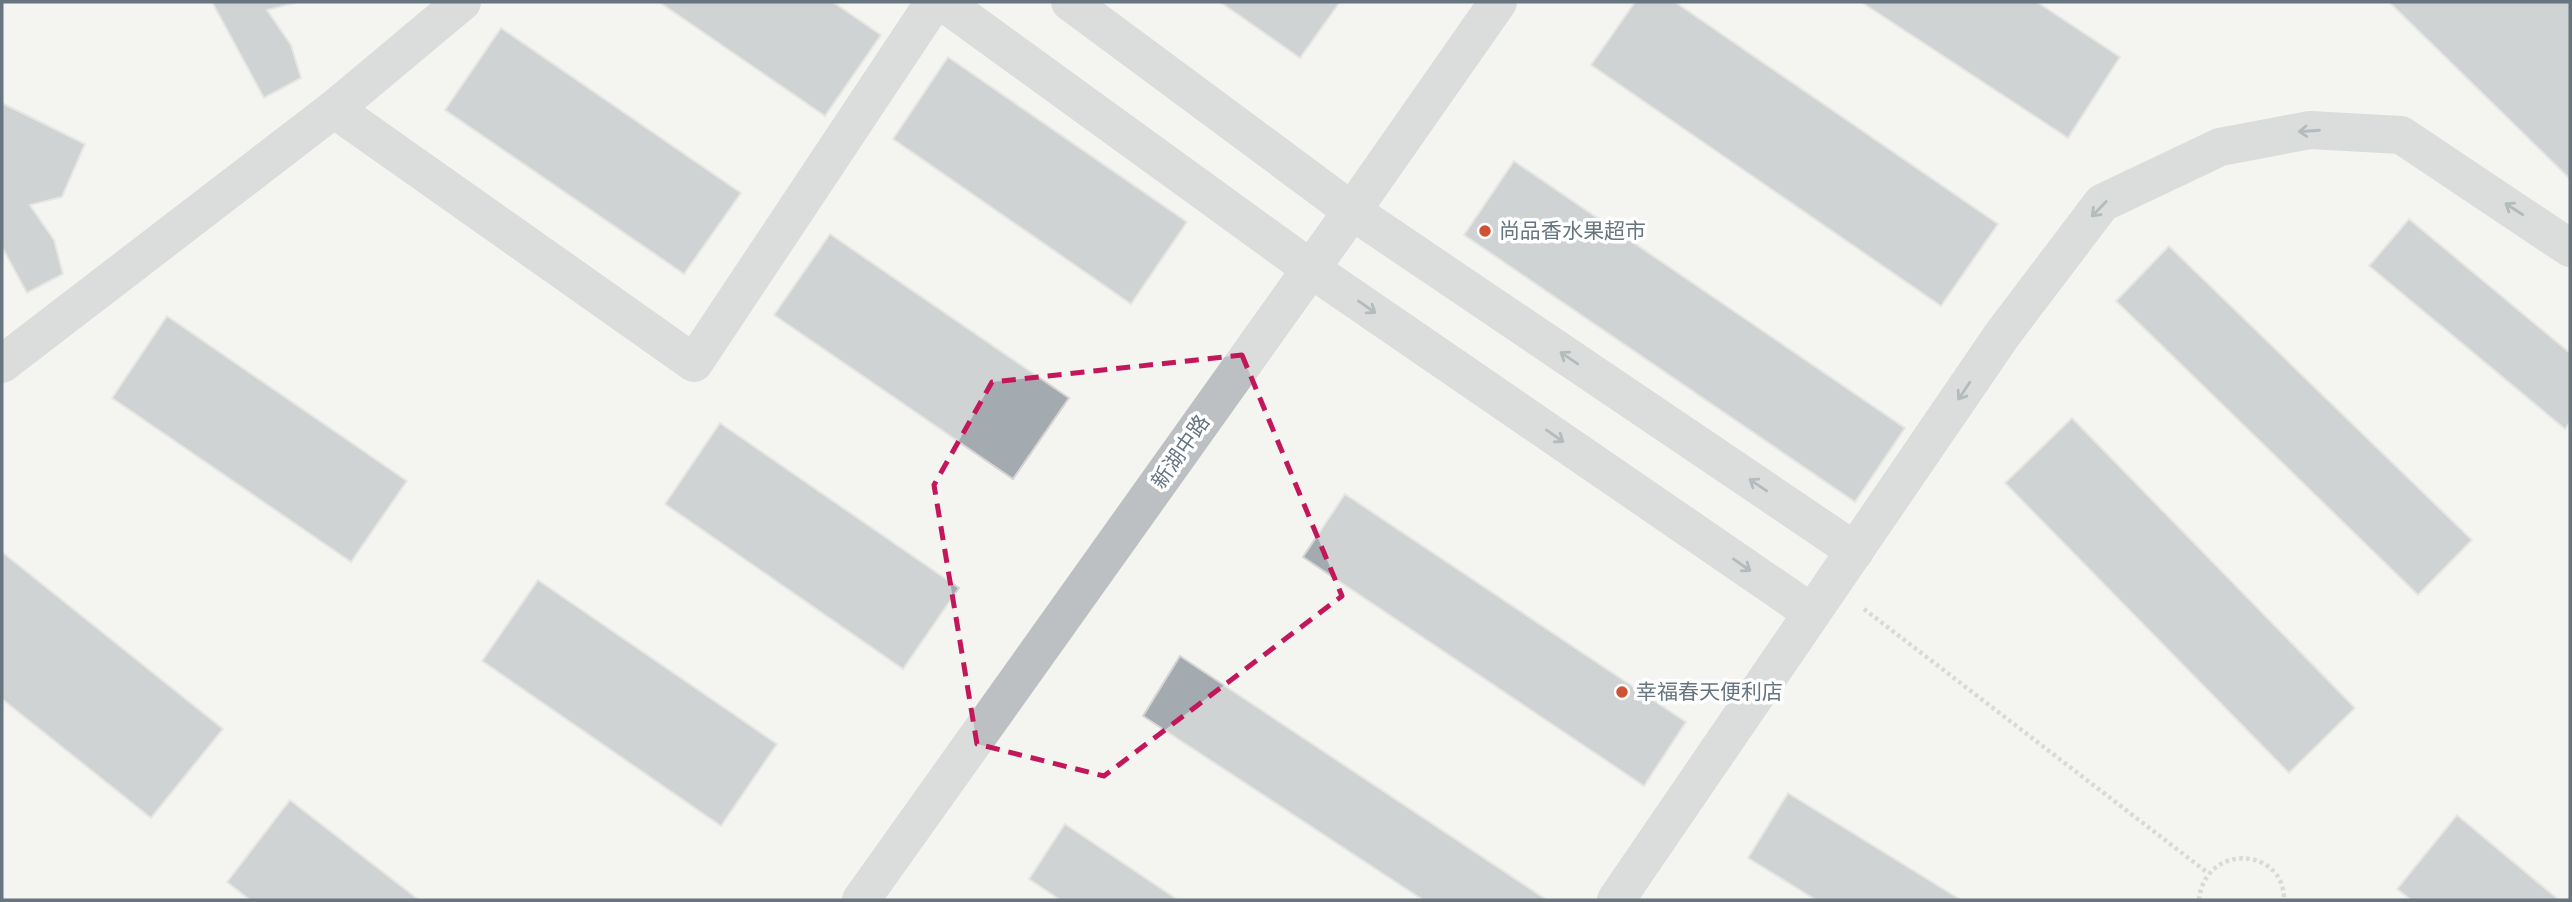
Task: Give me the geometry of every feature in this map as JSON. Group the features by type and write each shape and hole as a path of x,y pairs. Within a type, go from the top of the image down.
{"street":[{"path":"2,364 334,109 462,2"},
{"path":"334,109 694,363 934,2"},
{"path":"943,2 1316,272 1822,599"},
{"path":"1070,2 1357,214 1855,551"},
{"name":"新湖中路","path":"861,900 1316,272 1498,2"},
{"path":"1357,214 1509,2"},
{"path":"1616,900 2002,335 2102,203 2220,147 2309,130 2401,135 2570,248"},
{"path":"870,900 1230,408 1316,272"}],"path":[{"path":"1822,599 2208,873"},
{"path":"2199,900 2201,885 2208,873 2219,864 2246,858 2271,869 2279,881 2284,900"}],"highlighted area":[{"path":"1242,355 1342,596 1104,776 977,744 934,485 992,382"}],"building":[{"path":"212,2 299,2 267,10 291,45 301,78 264,98"},
{"path":"659,2 833,2 881,35 825,116"},
{"path":"1220,2 1340,2 1300,58"},
{"path":"1635,2 1675,2 1998,224 1941,306 1591,65"},
{"path":"1861,2 2037,2 2120,57 2068,138"},
{"path":"2389,2 2570,2 2570,179"},
{"path":"501,28 741,193 684,274 445,110"},
{"path":"948,57 1187,222 1131,304 893,139"},
{"path":"2,103 85,144 62,197 30,205 54,240 63,274 27,293 2,247"},
{"path":"1514,161 1905,428 1855,502 1464,235"},
{"path":"2409,219 2570,353 2570,422 2565,429 2369,266"},
{"path":"830,234 1069,398 1013,479 774,315"},
{"path":"2169,246 2472,540 2418,595 2116,301"},
{"path":"167,316 407,481 351,562 112,398"},
{"path":"2072,418 2355,708 2289,773 2005,483"},
{"path":"720,423 959,588 903,669 665,504"},
{"path":"1345,494 1686,722 1644,786 1303,557"},
{"path":"2,552 223,729 151,818 2,699"},
{"path":"538,580 777,744 721,826 482,661"},
{"path":"1180,656 1547,900 1423,900 1143,716"},
{"path":"1788,793 1961,900 1816,900 1748,858"},
{"path":"290,800 419,900 250,900 227,882"},
{"path":"2457,815 2559,900 2411,900 2397,889"},
{"path":"1065,824 1178,900 1060,900 1029,879"}],"place":[{"name":"尚品香水果超市","path":"1485,231"},
{"name":"幸福春天便利店","path":"1622,692"}]}
